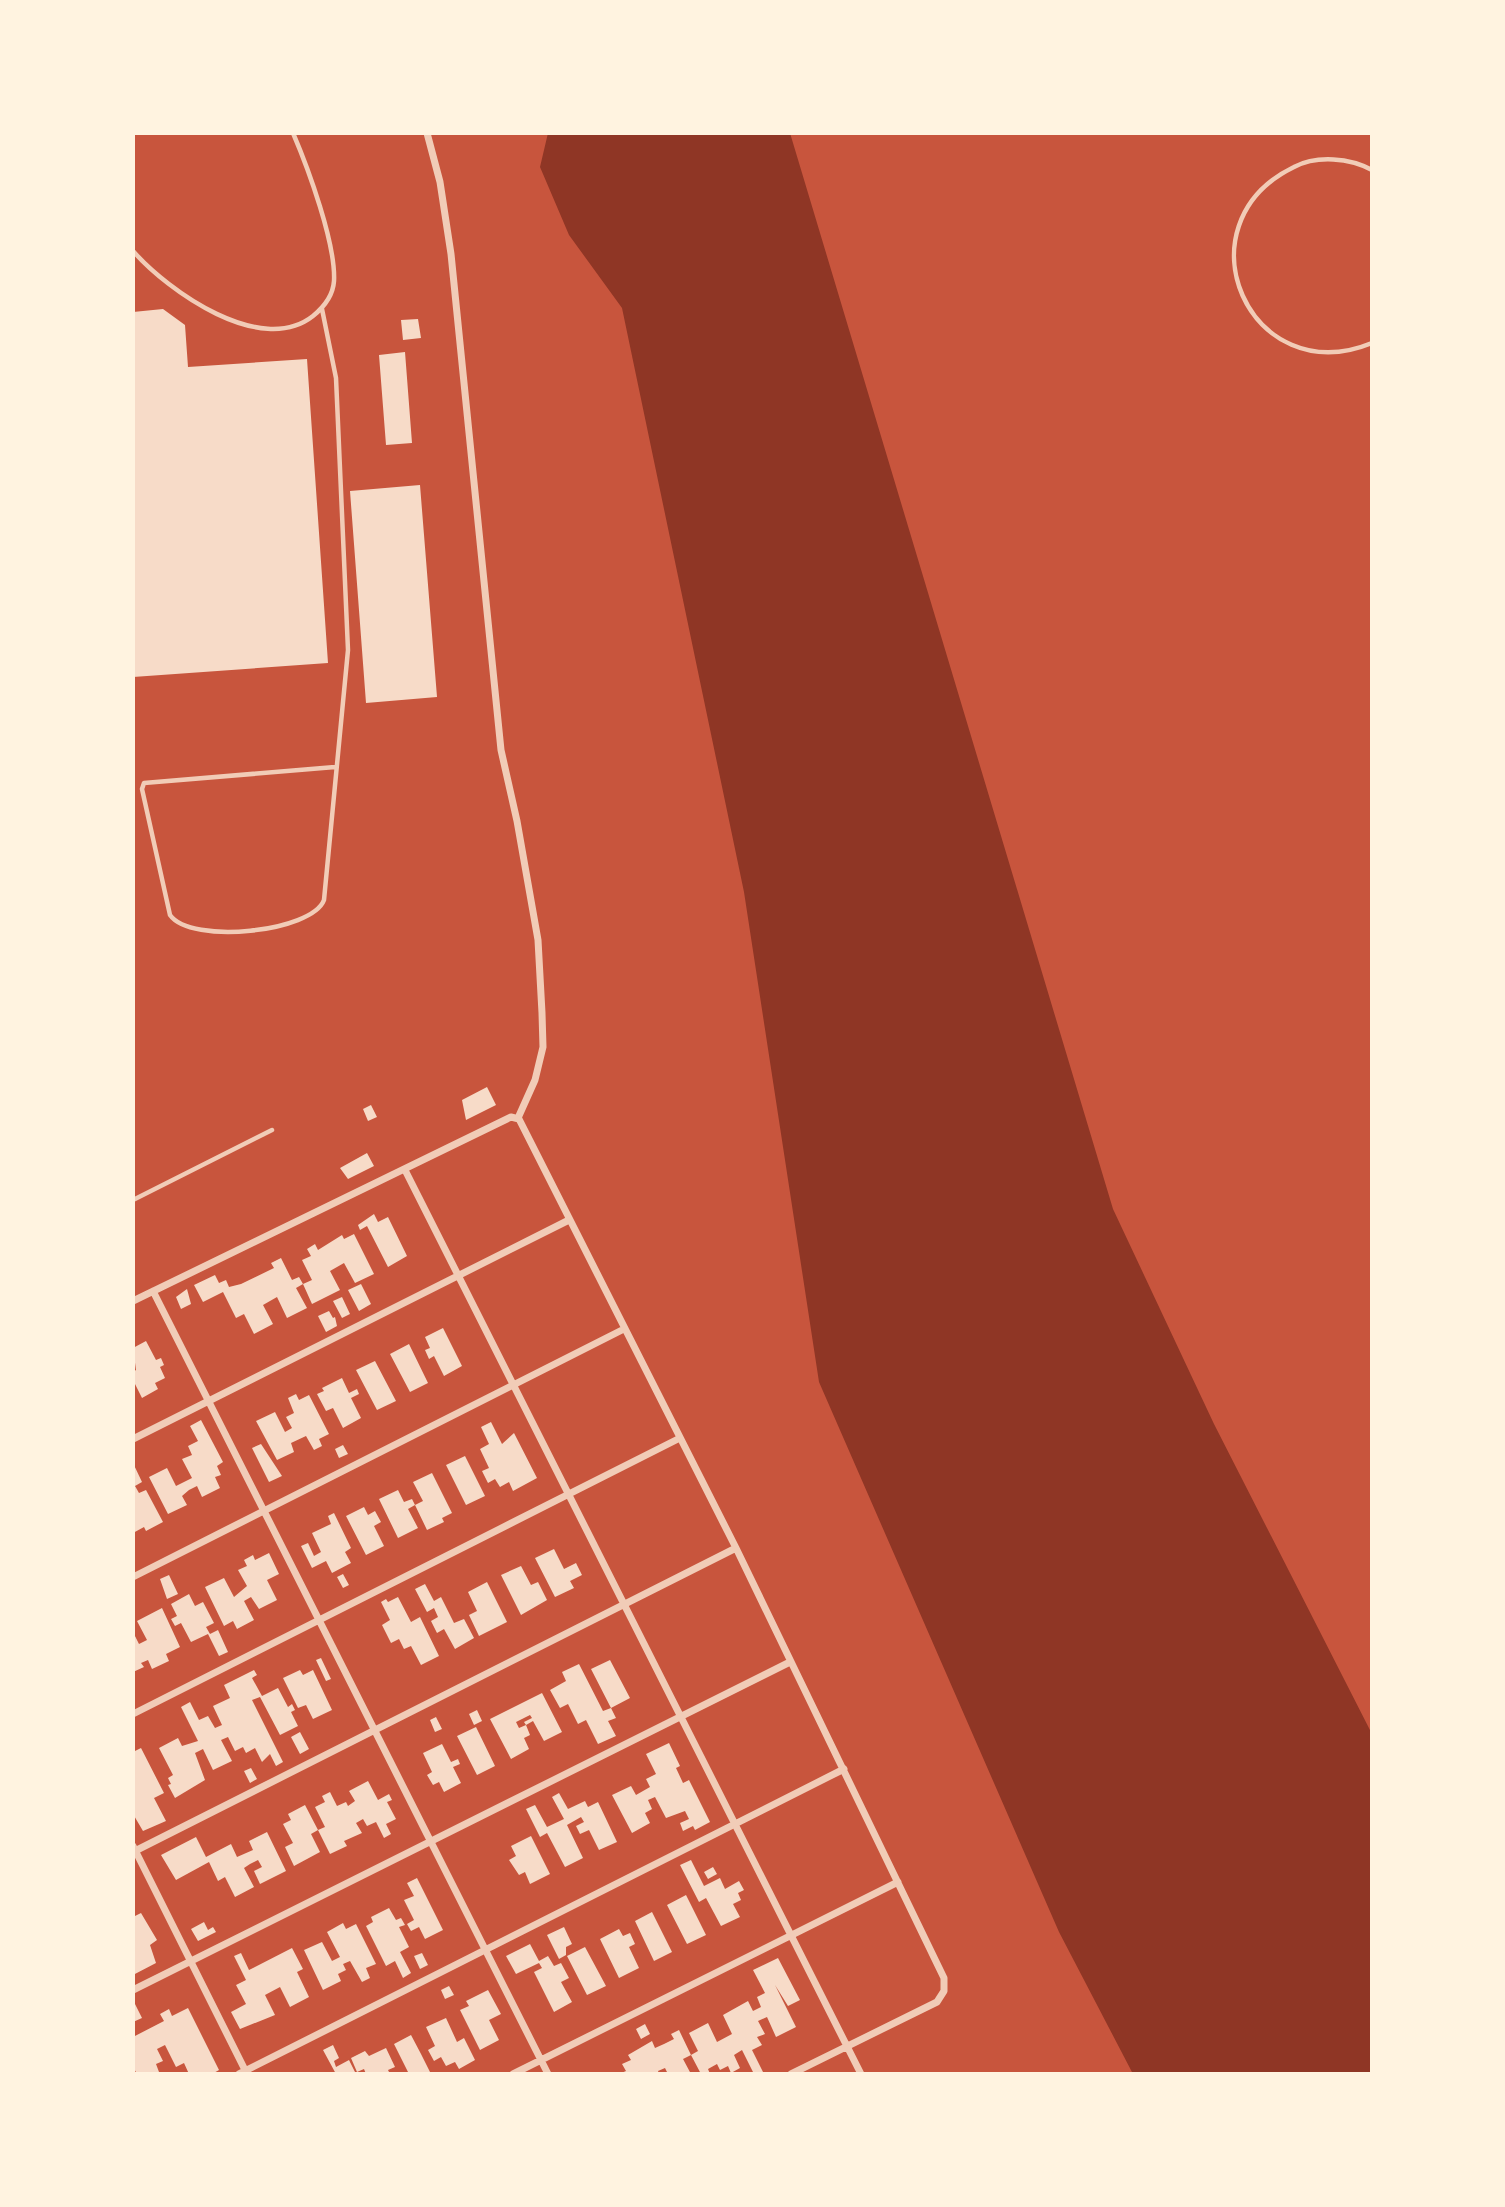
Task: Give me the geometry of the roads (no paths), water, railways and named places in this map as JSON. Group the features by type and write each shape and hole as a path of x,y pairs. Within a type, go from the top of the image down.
{"street":[{"path":"426,133 439,182 451,254 501,750 517,821 537,940 543,1047 535,1080 517,1118"},
{"path":"133,1301 511,1117 517,1118"},
{"path":"517,1118 736,1548 946,1983 937,2002 791,2074"},
{"path":"405,1170 861,2074"},
{"path":"133,1439 569,1220"},
{"path":"153,1291 548,2074"},
{"path":"133,1577 624,1329"},
{"path":"133,1714 680,1438"},
{"path":"736,1548 134,1850 244,2073 844,1769"},
{"path":"133,1990 790,1662"},
{"path":"513,2074 898,1882"}],"lane":[{"path":"133,251 192,302 244,326 288,329 307,321 322,309 330,297 334,281 326,229 293,133"},
{"path":"1371,346 1351,352 1318,354 1286,343 1259,324 1241,296 1233,263 1236,230 1250,200 1274,177 1302,163 1332,159 1372,170"},
{"path":"322,309 336,378 348,650 324,900 318,911 256,930 224,933 183,927 175,922 170,915 144,802 144,783 335,767"},
{"path":"133,1200 272,1130"}]}
